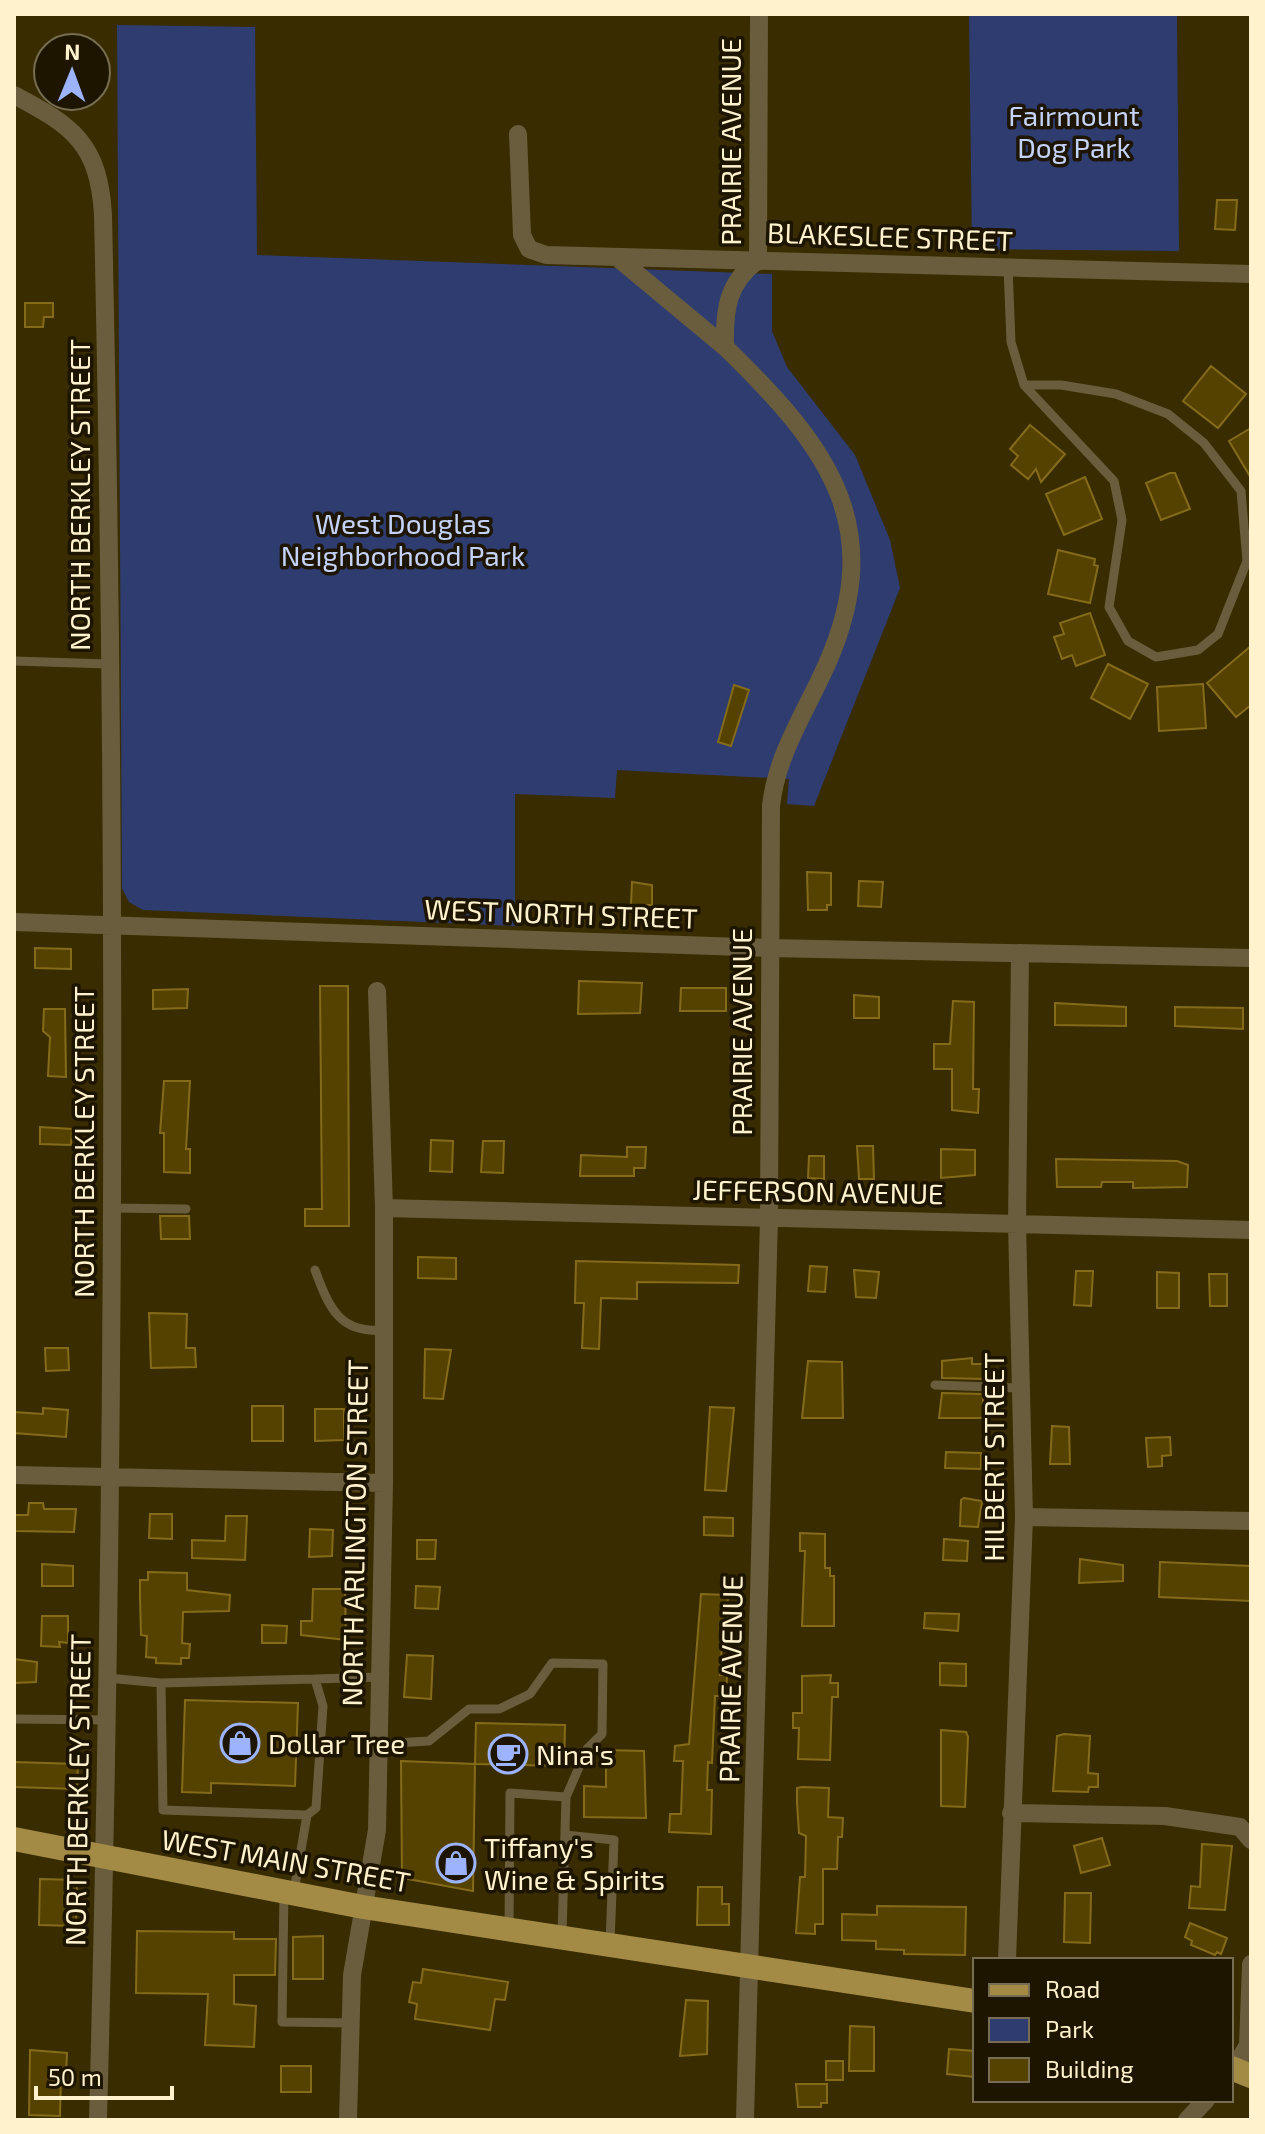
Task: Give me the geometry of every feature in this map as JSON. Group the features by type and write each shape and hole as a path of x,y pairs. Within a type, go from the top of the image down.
{"main road":[{"name":"WEST MAIN STREET","path":"14,1839 363,1907 973,2001"}],"street":[{"name":"PRAIRIE AVENUE","path":"745,2120 769,1218 774,778 841,630 850,600 851,538 831,477 812,444 725,347 727,301 740,276 758,260 759,14"},
{"name":"NORTH BERKLEY STREET","path":"14,95 53,116 76,133 96,166 103,215 112,925 110,1477 98,2120"},
{"name":"BLAKESLEE STREET","path":"518,134 522,235 529,249 553,256 1251,274"},
{"path":"618,258 725,347"},
{"name":"WEST NORTH STREET","path":"14,922 770,948 1251,958"},
{"name":"HILBERT STREET","path":"1007,1958 1024,1517 1017,1224 1020,953"},
{"name":"NORTH ARLINGTON STREET","path":"348,2120 352,1975 376,1841 379,1744 384,1483 384,1208 377,991"},
{"name":"JEFFERSON AVENUE","path":"384,1208 1251,1230"},
{"path":"14,1475 384,1483"},
{"path":"1024,1517 1251,1521"},
{"path":"1011,1813 1165,1816 1240,1827 1251,1840"},
{"path":"1237,2072 1248,2045 1251,1964"},
{"path":"1187,2120 1204,2102"}],"lane":[{"path":"1008,267 1011,342 1024,385 1114,481 1122,520 1109,607 1128,641 1156,657 1198,650 1218,634 1247,561 1241,491 1204,443 1168,414 1116,394 1061,385 1024,385"},
{"path":"14,661 108,664"},
{"path":"111,1208 186,1209"},
{"path":"315,1270 343,1321 358,1331 384,1330"},
{"path":"935,1385 1021,1388"},
{"path":"379,1744 429,1741 469,1709 499,1709 530,1694 552,1663 603,1664 602,1734 587,1749 566,1797 562,1936"},
{"path":"107,1678 161,1683 380,1677"},
{"path":"315,1679 323,1706 316,1808 307,1815 289,1893 282,2022 351,2023"},
{"path":"161,1683 163,1810 307,1815"},
{"path":"14,1719 107,1720"},
{"path":"509,1928 510,1793 566,1797"},
{"path":"565,1835 614,1840 610,1944"}],"green space":[{"name":"Fairmount Dog Park","path":"969,14 1177,14 1179,251 972,249"},
{"name":"West Douglas Neighborhood Park","path":"117,25 255,27 257,255 772,274 772,331 787,367 855,455 890,540 900,588 814,806 787,804 789,779 617,770 615,798 515,794 515,926 143,910 129,902 122,888"}],"building":[{"path":"1217,200 1237,200 1235,230 1215,229"},
{"path":"25,303 53,303 53,317 44,317 43,327 25,327"},
{"path":"1211,366 1246,394 1218,428 1183,401"},
{"path":"1030,425 1065,454 1041,482 1036,469 1028,479 1011,465 1018,456 1010,449"},
{"path":"1251,428 1251,478 1229,441"},
{"path":"1175,473 1190,509 1161,520 1146,483"},
{"path":"1085,477 1102,519 1064,535 1046,494"},
{"path":"1058,550 1095,559 1094,565 1098,566 1090,603 1048,594"},
{"path":"1090,613 1105,655 1076,666 1072,655 1062,659 1054,637 1064,634 1060,623"},
{"path":"1251,646 1251,705 1236,717 1207,683"},
{"path":"1108,664 1148,684 1130,719 1091,698"},
{"path":"1203,684 1206,728 1159,731 1157,687"},
{"path":"734,685 749,690 731,746 718,742"},
{"path":"807,872 831,873 831,905 827,905 827,910 808,910"},
{"path":"859,881 883,882 881,907 858,906"},
{"path":"632,882 652,885 652,905 631,905"},
{"path":"35,948 71,949 71,969 35,968"},
{"path":"579,981 642,983 640,1013 578,1014"},
{"path":"320,986 348,986 349,1226 305,1226 305,1209 322,1209"},
{"path":"681,988 726,988 726,1011 680,1011"},
{"path":"188,989 187,1008 153,1009 153,990"},
{"path":"854,995 879,997 879,1018 854,1018"},
{"path":"953,1001 974,1002 973,1089 979,1089 978,1113 952,1110 952,1069 934,1069 934,1044 950,1044"},
{"path":"1055,1003 1126,1007 1126,1026 1055,1025"},
{"path":"1175,1007 1243,1008 1243,1029 1175,1026"},
{"path":"44,1009 65,1009 66,1077 48,1076 50,1037 43,1031"},
{"path":"164,1081 190,1081 186,1149 190,1149 190,1173 164,1172 164,1133 160,1133"},
{"path":"40,1127 72,1129 71,1145 40,1144"},
{"path":"431,1140 453,1141 452,1172 430,1171"},
{"path":"483,1141 504,1141 503,1173 481,1172"},
{"path":"857,1146 873,1146 874,1179 859,1179"},
{"path":"627,1147 646,1147 645,1168 634,1168 634,1176 580,1176 581,1155 627,1157"},
{"path":"941,1149 975,1150 975,1175 941,1178"},
{"path":"809,1156 824,1156 824,1179 808,1178"},
{"path":"1056,1159 1177,1161 1188,1165 1187,1187 1133,1188 1133,1182 1102,1182 1101,1187 1057,1187"},
{"path":"160,1216 189,1216 190,1239 161,1239"},
{"path":"418,1257 456,1258 456,1279 418,1278"},
{"path":"576,1261 739,1265 738,1283 637,1282 637,1299 601,1298 599,1349 582,1348 584,1303 575,1303"},
{"path":"810,1266 827,1267 825,1292 808,1291"},
{"path":"854,1270 879,1272 876,1298 856,1297"},
{"path":"1076,1271 1093,1271 1091,1306 1074,1305"},
{"path":"1157,1272 1179,1273 1179,1308 1157,1308"},
{"path":"1209,1274 1227,1274 1227,1306 1210,1306"},
{"path":"149,1313 187,1314 186,1348 195,1348 196,1367 151,1368"},
{"path":"45,1348 68,1348 69,1370 46,1371"},
{"path":"425,1349 451,1350 443,1399 424,1398"},
{"path":"972,1358 972,1364 986,1364 985,1379 942,1378 942,1361"},
{"path":"808,1361 842,1362 843,1418 802,1418"},
{"path":"942,1393 983,1394 983,1418 939,1418"},
{"path":"252,1406 283,1406 283,1441 252,1441"},
{"path":"710,1407 734,1408 726,1491 705,1490"},
{"path":"43,1408 68,1410 66,1437 14,1433 14,1412 43,1414"},
{"path":"315,1409 344,1409 344,1440 315,1441"},
{"path":"1052,1426 1069,1427 1070,1464 1050,1464"},
{"path":"1170,1437 1171,1455 1162,1456 1162,1466 1148,1467 1146,1438"},
{"path":"946,1452 981,1453 981,1469 945,1468"},
{"path":"961,1500 982,1501 978,1527 960,1526"},
{"path":"29,1503 43,1503 44,1509 76,1509 74,1532 14,1531 14,1515 28,1515"},
{"path":"150,1514 172,1514 172,1539 149,1538"},
{"path":"226,1516 247,1516 245,1560 192,1558 192,1540 225,1541"},
{"path":"704,1517 733,1518 733,1536 704,1535"},
{"path":"310,1529 333,1530 332,1556 309,1557"},
{"path":"800,1533 825,1534 825,1568 830,1568 830,1576 834,1576 834,1626 802,1626 805,1551 800,1551"},
{"path":"944,1539 968,1541 967,1561 943,1560"},
{"path":"417,1540 436,1540 435,1559 417,1559"},
{"path":"1080,1559 1123,1565 1123,1581 1079,1583"},
{"path":"1160,1562 1251,1566 1251,1601 1159,1597"},
{"path":"42,1564 73,1566 73,1586 42,1586"},
{"path":"148,1572 187,1573 187,1590 230,1595 229,1611 183,1612 182,1643 190,1644 189,1658 181,1658 181,1664 156,1663 156,1658 146,1657 147,1636 141,1635 140,1580 148,1580"},
{"path":"416,1586 440,1587 438,1609 415,1608"},
{"path":"313,1589 345,1589 346,1640 301,1635 301,1621 312,1621"},
{"path":"701,1594 728,1595 726,1644 722,1644 720,1675 727,1675 726,1696 715,1696 712,1763 708,1762 707,1790 712,1790 711,1834 669,1832 670,1814 681,1814 683,1761 674,1761 675,1746 689,1744"},
{"path":"925,1613 959,1614 958,1631 924,1628"},
{"path":"42,1616 68,1616 68,1643 59,1642 60,1647 41,1646"},
{"path":"262,1625 287,1626 286,1643 262,1643"},
{"path":"407,1655 433,1656 431,1699 404,1697"},
{"path":"14,1659 37,1662 36,1682 14,1683"},
{"path":"940,1663 966,1664 966,1686 940,1685"},
{"path":"831,1675 830,1683 838,1683 838,1697 832,1697 830,1760 798,1759 799,1728 793,1728 793,1713 802,1713 802,1676"},
{"name":"Dollar Tree","path":"185,1700 298,1703 295,1786 211,1783 211,1793 182,1792"},
{"path":"476,1723 565,1725 564,1766 475,1764"},
{"path":"941,1730 966,1732 968,1737 965,1807 941,1806"},
{"path":"1057,1736 1090,1736 1088,1773 1098,1774 1098,1787 1089,1787 1088,1792 1053,1791"},
{"path":"606,1750 644,1751 646,1818 584,1817 584,1786 606,1787"},
{"path":"401,1761 475,1764 473,1891 402,1878"},
{"path":"14,1762 78,1764 77,1789 14,1787"},
{"path":"797,1788 829,1788 828,1817 843,1818 842,1837 838,1837 837,1869 823,1869 823,1924 815,1924 815,1934 796,1933 800,1877 805,1877 806,1836 799,1833 797,1803"},
{"path":"1102,1838 1110,1865 1081,1873 1074,1846"},
{"path":"1202,1844 1232,1846 1225,1910 1189,1908 1191,1886 1200,1887"},
{"path":"40,1879 77,1880 76,1926 39,1925"},
{"path":"698,1887 722,1887 722,1904 729,1904 729,1925 697,1925"},
{"path":"1065,1893 1091,1893 1090,1943 1064,1942"},
{"path":"877,1906 966,1907 965,1955 904,1954 904,1950 876,1949 876,1941 842,1940 842,1914 877,1915"},
{"path":"1190,1923 1227,1938 1221,1954 1217,1952 1215,1955 1191,1945 1192,1941 1185,1937"},
{"path":"137,1931 234,1932 234,1939 276,1939 275,1975 234,1975 234,2004 256,2006 254,2047 205,2045 208,1994 136,1993"},
{"path":"323,1936 323,1979 293,1979 293,1937"},
{"path":"423,1969 508,1982 505,2000 495,1999 490,2030 415,2019 417,2004 409,2002 413,1982 421,1983"},
{"path":"686,2000 708,2001 707,2054 680,2056"},
{"path":"850,2026 874,2027 874,2071 849,2071"},
{"path":"949,2049 973,2051 973,2077 947,2074"},
{"path":"30,2050 67,2053 66,2074 61,2074 60,2116 29,2115"},
{"path":"826,2061 843,2061 843,2080 826,2080"},
{"path":"281,2066 311,2066 311,2092 281,2092"},
{"path":"796,2084 827,2084 827,2103 821,2103 821,2107 798,2107"}],"place":[{"name":"Dollar Tree","path":"240,1743"},
{"name":"Nina's","path":"508,1754"},
{"name":"Tiffany's Wine & Spirits","path":"456,1863"}]}
